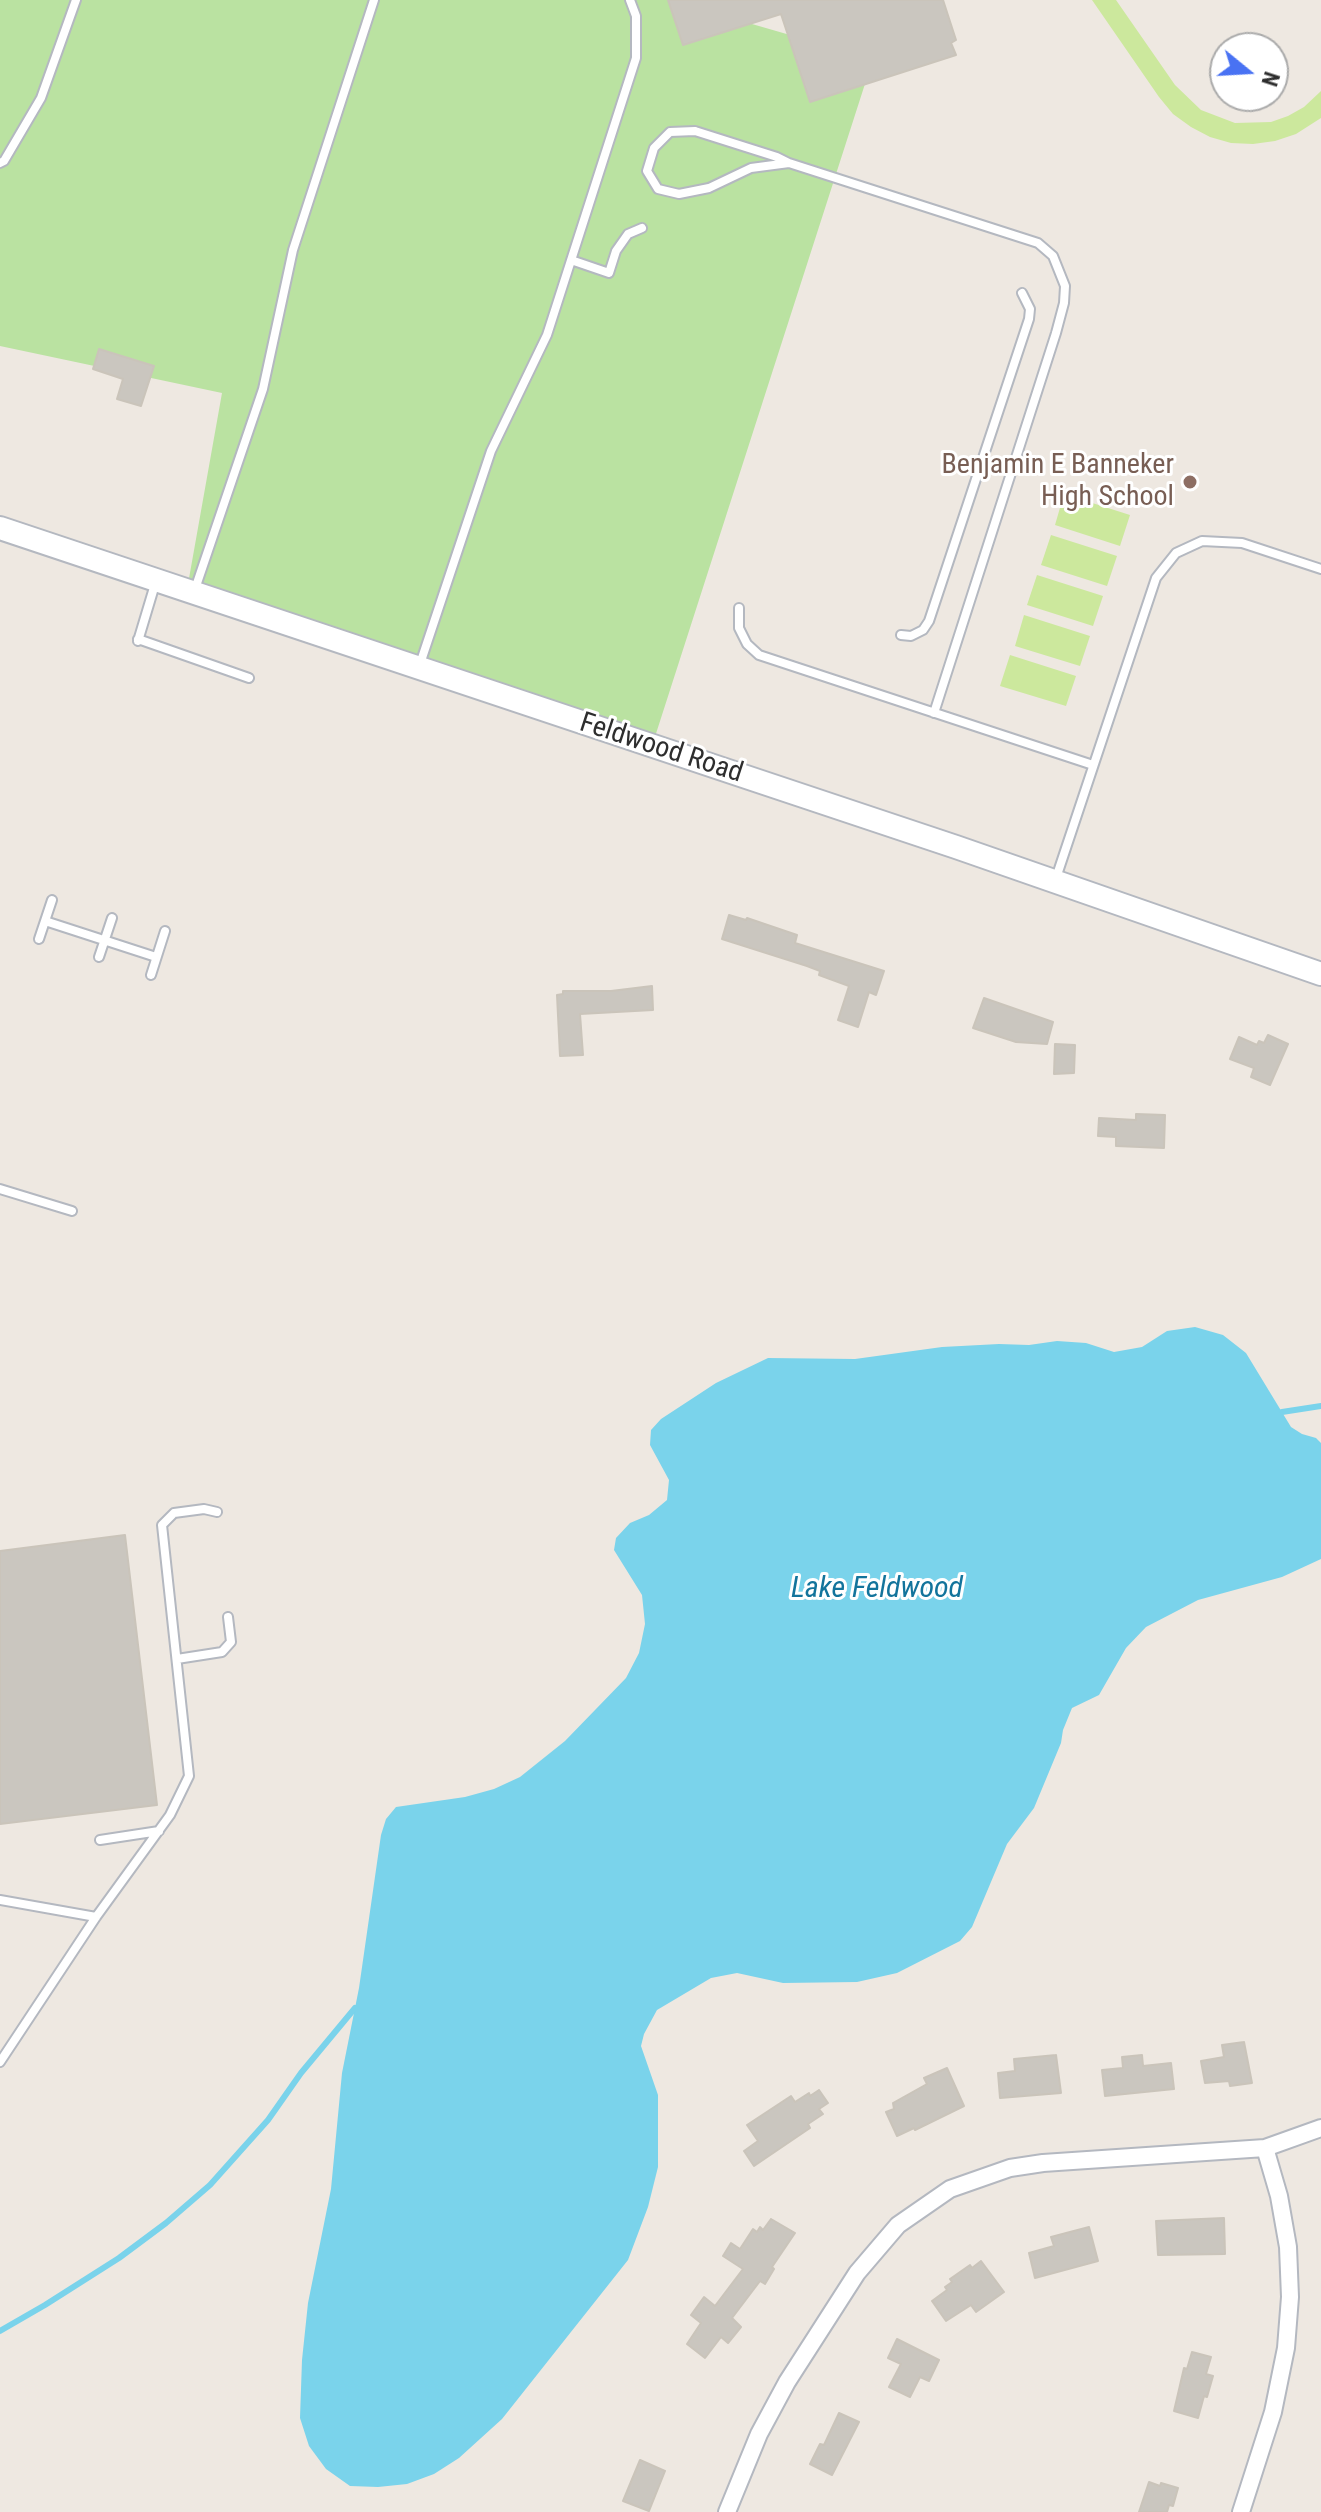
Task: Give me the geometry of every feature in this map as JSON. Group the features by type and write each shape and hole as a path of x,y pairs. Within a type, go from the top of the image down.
{"street":[{"name":"Feldwood Road","path":"0,528 1054,881 1321,974"},
{"path":"727,2512 766,2421 787,2382 857,2273 898,2225 950,2189 1010,2168 1043,2163 1265,2148 1321,2128"},
{"path":"1241,2512 1273,2412 1286,2348 1290,2297 1288,2247 1265,2148"}],"lane":[{"path":"0,163 41,98 76,0"},
{"path":"193,593 263,389 293,250 374,0"},
{"path":"622,0 636,16"},
{"path":"419,668 491,451 547,335 636,58 636,16 630,0"},
{"path":"789,163 751,168 709,188 679,194 658,189 647,171 654,148 670,132 695,131 1038,243 1053,256 1065,286 1056,333 934,713"},
{"path":"571,260 609,273 616,251 628,234 642,228"},
{"path":"901,635 911,636 923,630 929,621 1019,350 1030,309 1022,293"},
{"path":"1054,881 1156,578 1176,553 1202,541 1242,543 1321,569"},
{"path":"156,580 138,642 249,678"},
{"path":"739,608 739,628 747,644 759,655 1093,765"},
{"path":"39,939 52,900"},
{"path":"99,957 112,918"},
{"path":"45,921 156,957"},
{"path":"151,975 165,931"},
{"path":"0,1189 72,1211"},
{"path":"0,2062 96,1917 170,1815 189,1776 162,1525 174,1513 204,1509 217,1512"},
{"path":"177,1659 222,1652 231,1642 228,1617"},
{"path":"100,1840 159,1831"},
{"path":"0,1900 96,1917"}],"green space":[{"path":"0,0 669,0 873,59 652,746 188,584 222,393 0,346"},
{"path":"1092,0 1116,0 1175,85 1201,110 1235,123 1271,122 1304,107 1321,91 1321,118 1296,134 1275,141 1231,143 1210,137 1173,114"},
{"path":"1064,494 1130,515 1120,546 1055,525"},
{"path":"1051,535 1117,556 1107,586 1041,565"},
{"path":"1037,575 1103,596 1093,626 1027,605"},
{"path":"1024,615 1090,636 1080,666 1015,646"},
{"path":"1010,655 1076,676 1066,706 1000,686"}],"water":[{"name":"Lake Feldwood","path":"1195,1327 1223,1335 1246,1353 1291,1427 1321,1443 1321,1559 1282,1577 1198,1600 1146,1627 1126,1648 1099,1695 1072,1708 1034,1808 1007,1844 972,1927 960,1941 897,1973 857,1982 783,1983 737,1973 711,1978 657,2010 641,2046 658,2095 658,2167 648,2207 628,2260 502,2419 459,2458 434,2474 407,2484 378,2487 350,2486 326,2469 309,2446 300,2418 302,2360 308,2303 331,2189 342,2073 386,1819 396,1807 465,1797 520,1777 565,1741 626,1678 639,1653 645,1624 642,1595 614,1550 616,1538 630,1523 649,1515 667,1500 669,1480 650,1445 651,1430 661,1419 716,1383 768,1358 855,1359 942,1347 1029,1345 1057,1341 1086,1343 1114,1352 1142,1347 1167,1331"}],"building":[{"path":"668,0 943,0 956,40 951,43 956,55 810,102 781,14 683,45"},
{"path":"99,349 154,366 141,406 117,399 123,379 93,369"},
{"path":"729,915 797,935 795,943 884,971 876,995 869,992 858,1027 838,1020 849,986 819,975 820,971 807,966 722,939"},
{"path":"652,986 653,1010 580,1014 583,1055 560,1056 557,995 563,994 563,991 611,991"},
{"path":"984,998 1053,1022 1047,1044 1016,1042 973,1028"},
{"path":"1268,1035 1288,1044 1270,1085 1251,1077 1254,1068 1230,1059 1239,1037 1257,1045 1259,1041 1264,1043"},
{"path":"1055,1044 1075,1045 1074,1073 1054,1074"},
{"path":"1136,1114 1165,1115 1164,1148 1116,1146 1116,1137 1098,1136 1099,1118 1136,1120"},
{"path":"125,1535 157,1805 0,1824 0,1551"},
{"path":"1244,2042 1252,2083 1230,2086 1229,2081 1205,2083 1201,2061 1224,2057 1222,2045"},
{"path":"1056,2055 1061,2093 1000,2098 998,2073 1015,2071 1014,2059"},
{"path":"1142,2055 1143,2066 1171,2063 1174,2089 1105,2096 1102,2070 1123,2068 1122,2057"},
{"path":"947,2068 964,2106 897,2136 886,2112 894,2109 893,2103 927,2084 924,2078"},
{"path":"819,2090 828,2103 819,2109 823,2114 808,2124 810,2128 754,2166 744,2151 758,2141 747,2125 791,2096 795,2102"},
{"path":"1224,2218 1225,2254 1158,2255 1156,2221"},
{"path":"771,2219 795,2233 772,2267 774,2269 765,2284 760,2281 732,2318 741,2327 728,2343 721,2337 705,2358 687,2344 701,2323 691,2315 704,2297 715,2306 743,2269 723,2256 731,2243 740,2249 753,2229 757,2232 760,2227 763,2230"},
{"path":"1089,2227 1098,2261 1035,2278 1029,2253 1054,2246 1051,2237"},
{"path":"981,2261 1004,2292 976,2312 971,2305 946,2321 932,2301 947,2290 945,2287 952,2282 950,2279"},
{"path":"897,2339 939,2360 929,2381 920,2377 910,2397 889,2387 901,2364 888,2358"},
{"path":"1192,2352 1211,2357 1206,2374 1213,2376 1198,2418 1174,2411 1184,2368 1187,2369"},
{"path":"839,2413 859,2422 832,2475 810,2464 820,2444 824,2445"},
{"path":"640,2460 665,2471 649,2511 623,2501"},
{"path":"1149,2482 1178,2488 1173,2506 1169,2505 1167,2512 1139,2512"}],"waterway":[{"path":"1282,1412 1321,1406"},
{"path":"0,2331 119,2258 210,2185 268,2120 301,2073 355,2008"}],"place":[{"name":"Benjamin E Banneker High School","path":"1190,482"}]}
